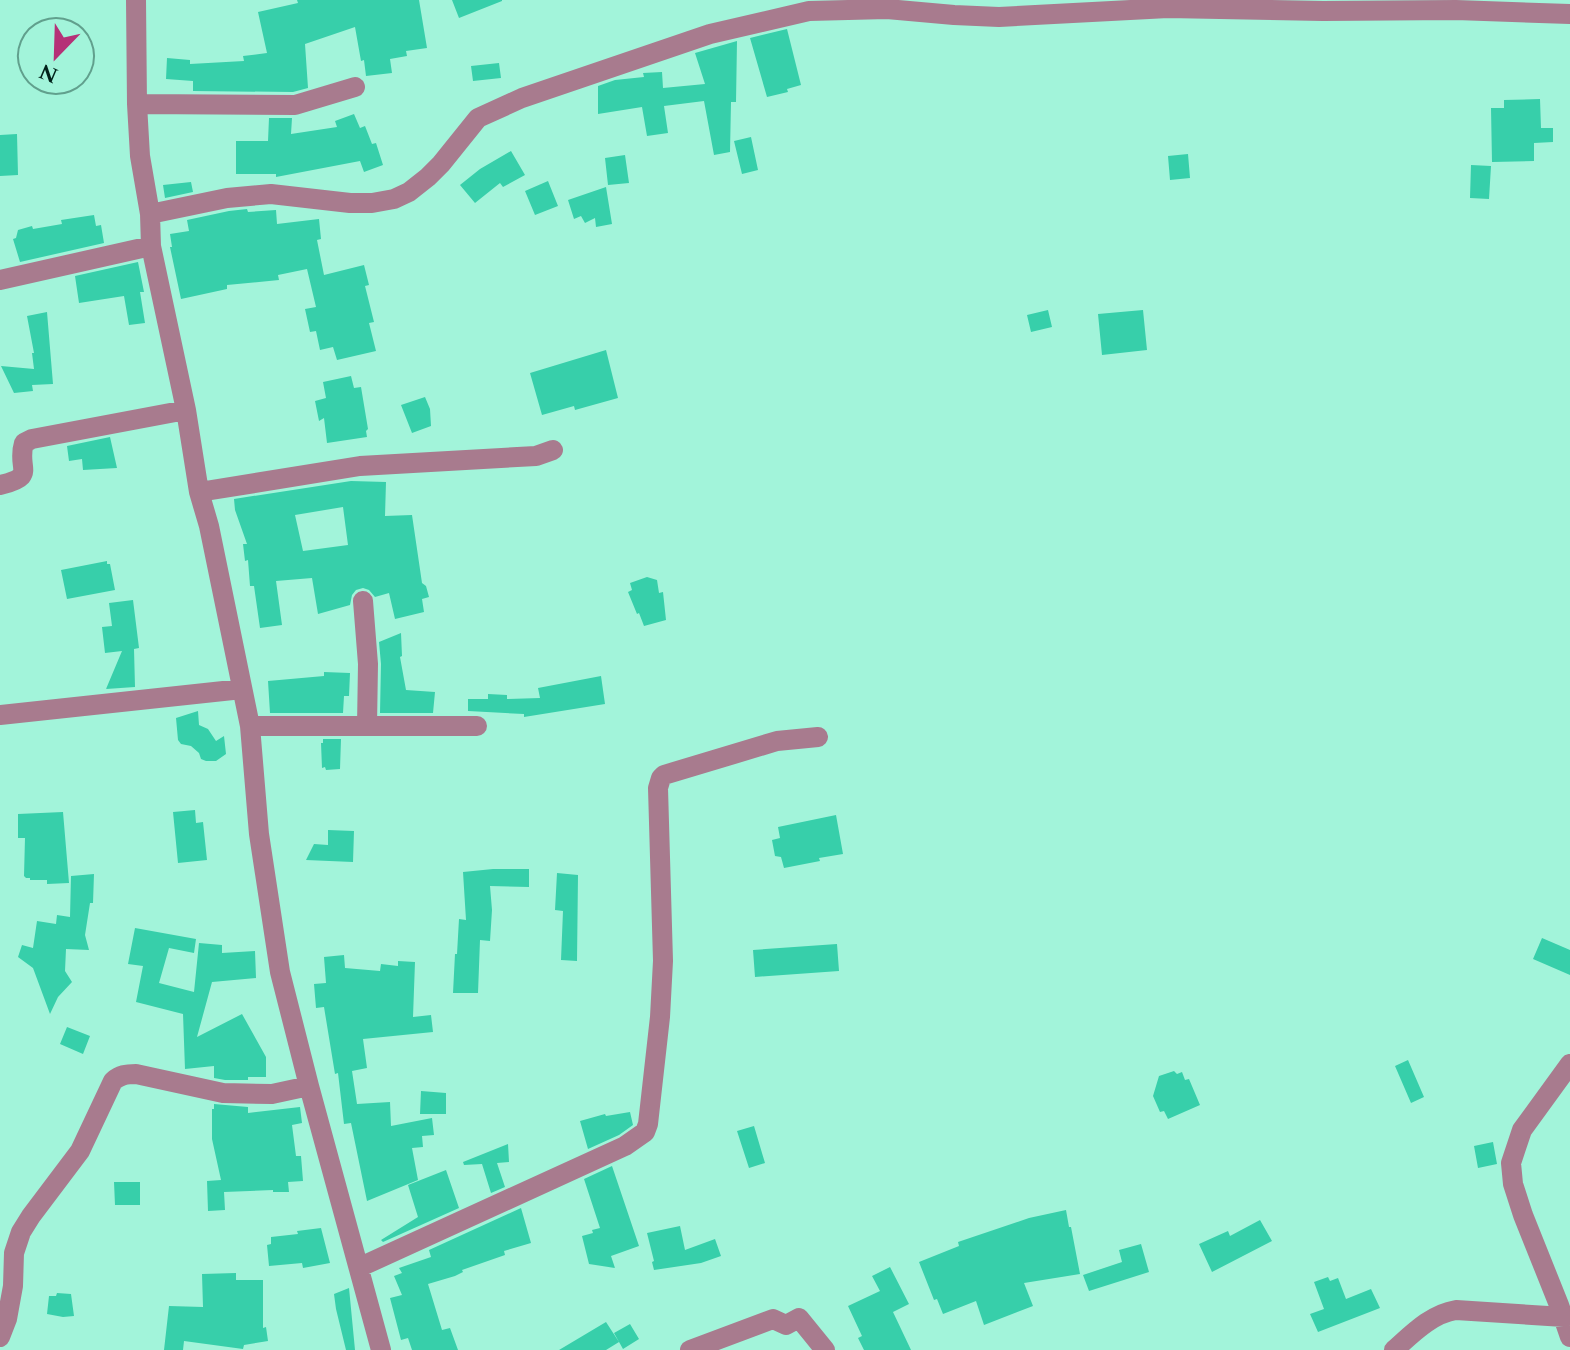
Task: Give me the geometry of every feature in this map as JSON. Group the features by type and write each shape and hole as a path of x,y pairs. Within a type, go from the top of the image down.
{"street":[{"path":"136,0 140,156 150,214 151,246 186,410 199,492 209,526 250,726 259,834 280,972 381,1350"},
{"path":"150,214 227,198 271,194 350,203 394,199 428,177 478,118 522,98 710,34 809,11 887,9 999,17 1168,8 1570,14"},
{"path":"137,104 295,105 355,87"},
{"path":"0,280 151,246"},
{"path":"0,485 22,477 22,449 24,443 32,439 186,410"},
{"path":"199,492 360,466 536,456 553,450"},
{"path":"363,601 368,664 367,726"},
{"path":"0,715 242,689"},
{"path":"250,726 477,726"},
{"path":"360,1267 625,1146 645,1132 660,1017 663,961 659,782 664,775 777,741 818,737"},
{"path":"1394,1350 1414,1332 1446,1311 1566,1316 1523,1215 1513,1184 1511,1163 1522,1130 1570,1064"},
{"path":"0,1337 7,1319 13,1286 14,1253 21,1232 80,1151 113,1081 124,1074 136,1074 238,1094 272,1094 309,1086"},
{"path":"690,1350 773,1319 786,1325 799,1318 825,1350"}],"building":[{"path":"297,0 419,0 427,48 406,51 407,56 390,59 392,73 366,76 355,27 305,44 308,88 293,92 193,91 193,81 166,79 167,58 190,60 190,64 244,61 243,56 267,53 258,12 298,3"},
{"path":"452,0 502,0 502,1 459,18"},
{"path":"787,29 801,85 767,97 750,38"},
{"path":"737,41 736,102 731,102 730,152 714,155 704,101 664,106 668,133 647,136 642,107 598,114 598,86 615,80 644,77 643,73 662,72 663,88 705,84 695,53"},
{"path":"499,63 501,78 473,81 471,66"},
{"path":"1540,99 1541,128 1553,128 1553,142 1534,143 1534,161 1492,162 1491,108 1504,108 1504,100"},
{"path":"354,114 360,128 365,126 372,144 376,143 383,165 364,172 360,161 276,177 276,174 236,174 236,141 268,141 269,118 292,118 291,134 337,127 335,121"},
{"path":"17,134 18,175 0,176 0,135"},
{"path":"751,137 758,170 742,174 734,141"},
{"path":"511,151 525,175 503,187 500,183 475,203 460,185"},
{"path":"1188,154 1190,178 1170,180 1168,156"},
{"path":"625,155 629,183 608,185 605,158"},
{"path":"1471,165 1491,166 1489,199 1470,198"},
{"path":"548,181 558,206 535,215 525,191"},
{"path":"191,182 193,192 165,198 163,185"},
{"path":"606,187 612,224 596,227 595,218 585,223 581,216 574,219 568,200"},
{"path":"247,209 248,212 276,210 277,224 319,219 321,239 317,240 324,275 364,265 369,285 365,286 374,322 369,323 376,351 337,360 333,347 320,350 316,331 310,332 305,309 316,307 307,269 278,275 279,280 227,285 227,289 181,299 170,234 189,231 187,220"},
{"path":"94,215 96,226 101,225 104,243 20,262 13,239 18,230 62,224 61,220"},
{"path":"138,262 144,292 140,292 145,323 129,325 124,296 79,303 75,276"},
{"path":"1048,310 1052,327 1031,332 1027,315"},
{"path":"1143,310 1147,350 1102,355 1098,314"},
{"path":"47,312 53,384 32,385 33,391 14,393 1,366 34,369 27,316"},
{"path":"606,350 618,398 542,415 530,373"},
{"path":"351,376 354,388 361,387 367,437 327,443 324,418 319,421 315,401 326,398 323,382"},
{"path":"425,397 430,409 431,426 412,433 401,405"},
{"path":"110,437 117,468 83,470 82,459 69,461 67,446"},
{"path":"351,481 386,482 385,516 412,515 422,583 429,597 422,599 424,612 395,619 389,593 375,597 363,588 352,595 350,605 318,614 312,578 276,581 282,625 260,628 254,586 250,586 248,560 245,561 243,544 247,544 234,499","holes":["343,507 348,545 303,551 295,515"]},
{"path":"107,561 115,590 67,599 61,570"},
{"path":"647,577 657,580 659,593 663,592 666,620 644,626 628,592 632,590 630,583"},
{"path":"133,600 139,648 134,649 135,687 106,689 122,651 105,653 102,627 112,626 109,603"},
{"path":"401,633 400,657 406,690 435,692 433,713 380,713 379,642"},
{"path":"324,672 350,673 349,696 344,696 343,713 270,713 268,681 324,676"},
{"path":"601,676 605,704 524,717 524,714 468,711 468,699 488,699 488,694 507,695 507,699 540,698 538,688"},
{"path":"198,711 199,725 208,729 216,741 224,736 226,754 216,761 201,759 191,746 178,740 176,718"},
{"path":"323,739 341,739 340,769 322,768"},
{"path":"195,810 196,823 203,822 207,860 178,863 173,812"},
{"path":"63,812 69,883 47,884 47,880 26,878 25,838 18,838 18,814"},
{"path":"836,815 843,854 784,868 781,857 775,856 772,840 780,838 778,827"},
{"path":"328,830 354,831 353,862 306,860 314,844 328,845"},
{"path":"529,869 529,887 490,886 490,941 480,940 478,993 453,993 459,919 466,920 463,872"},
{"path":"557,873 578,875 577,961 561,960 563,911 555,910"},
{"path":"94,874 93,903 90,903 85,935 89,950 66,949 65,971 72,982 58,997 50,1014 33,968 18,957 22,945 33,948 37,921 56,924 57,915 70,917 71,876"},
{"path":"135,928 196,939 194,953 169,948 159,983 194,992 199,943 222,945 222,953 255,951 256,978 212,982 197,1037 242,1014 266,1057 266,1077 225,1080 214,1078 214,1066 185,1069 183,1014 136,1002 143,966 128,964"},
{"path":"1542,938 1570,950 1570,975 1533,959"},
{"path":"837,944 839,971 755,977 753,950"},
{"path":"344,955 345,968 380,971 381,964 398,966 398,961 415,962 413,1017 431,1015 433,1032 363,1039 367,1068 352,1071 357,1104 390,1102 391,1126 432,1118 434,1135 422,1136 423,1147 412,1148 418,1180 367,1201 351,1123 344,1124 338,1073 335,1074 324,1007 316,1008 314,984 326,983 324,957"},
{"path":"67,1027 90,1036 83,1054 60,1044"},
{"path":"1408,1060 1424,1097 1411,1103 1395,1066"},
{"path":"1174,1071 1177,1074 1182,1072 1185,1080 1189,1079 1200,1105 1168,1119 1164,1111 1160,1112 1153,1096 1159,1076"},
{"path":"421,1091 446,1093 446,1114 420,1114"},
{"path":"214,1104 248,1107 248,1113 300,1107 302,1123 292,1125 296,1156 301,1156 303,1181 288,1182 289,1192 224,1192 225,1210 208,1211 207,1181 221,1180 212,1139"},
{"path":"630,1112 633,1125 588,1149 580,1121 605,1114"},
{"path":"754,1126 765,1163 749,1168 737,1131"},
{"path":"1493,1142 1497,1164 1478,1168 1474,1146"},
{"path":"508,1144 509,1162 497,1163 505,1187 491,1193 482,1164 464,1165 463,1162"},
{"path":"612,1166 639,1246 611,1256 615,1268 589,1264 582,1236 600,1228 584,1179"},
{"path":"446,1170 459,1208 383,1242 381,1240 418,1217 408,1185"},
{"path":"114,1182 140,1182 140,1205 115,1205"},
{"path":"521,1208 531,1243 504,1251 505,1255 462,1270 455,1276 428,1284 442,1330 450,1328 458,1350 412,1350 408,1338 401,1340 390,1298 402,1295 394,1276 402,1273 399,1268 431,1257 429,1250"},
{"path":"1066,1210 1080,1274 1024,1283 1033,1306 984,1325 976,1301 943,1314 919,1262 959,1246 958,1242 1029,1218"},
{"path":"1260,1220 1272,1241 1212,1272 1199,1244 1228,1231 1230,1236"},
{"path":"680,1226 685,1250 715,1239 721,1256 701,1263 654,1270 647,1233"},
{"path":"321,1228 330,1263 303,1268 302,1263 269,1266 267,1245 271,1244 271,1237"},
{"path":"1141,1244 1149,1272 1089,1291 1083,1275 1122,1262 1119,1250"},
{"path":"890,1267 909,1304 893,1312 911,1350 864,1350 858,1338 862,1336 848,1306 880,1291 872,1276"},
{"path":"236,1273 236,1280 263,1280 263,1328 266,1327 268,1341 244,1345 243,1349 184,1341 183,1350 164,1350 169,1306 203,1307 202,1274"},
{"path":"1328,1277 1330,1281 1338,1278 1346,1299 1371,1289 1380,1308 1318,1332 1310,1314 1324,1309 1314,1282"},
{"path":"349,1288 355,1350 346,1350 334,1294"},
{"path":"57,1293 71,1294 74,1316 47,1314 49,1296 56,1296"},
{"path":"606,1322 619,1342 606,1350 559,1350"},
{"path":"630,1324 639,1339 623,1349 614,1333"}]}
